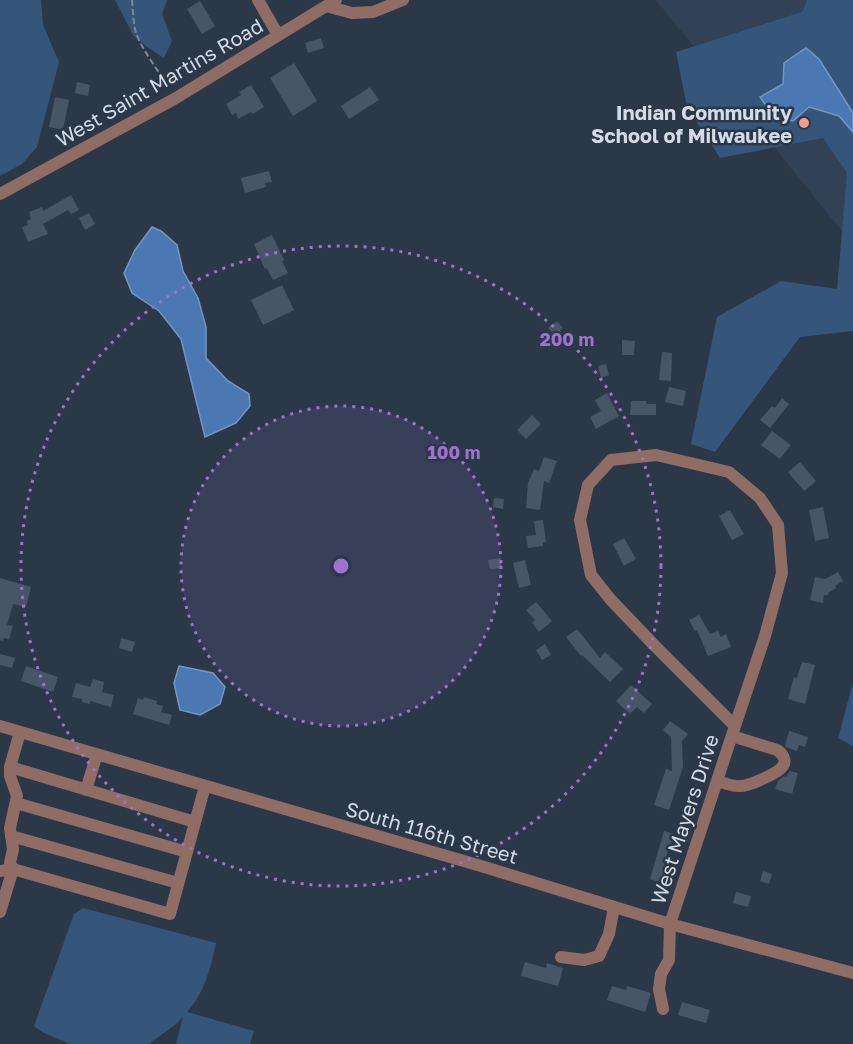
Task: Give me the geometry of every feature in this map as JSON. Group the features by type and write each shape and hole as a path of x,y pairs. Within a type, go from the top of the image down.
{"street":[{"path":"258,0 278,35"},
{"path":"331,3 352,13 373,12 403,0"},
{"name":"West Saint Martins Road","path":"0,194 176,98 331,3"},
{"name":"West Mayers Drive","path":"663,1009 659,989 661,974 669,960 670,924 734,731 765,636 782,573 778,525 760,498 729,472 656,454 611,460 588,485 580,520 591,576 734,731"},
{"name":"South 116th Street","path":"0,726 481,866 670,924 853,973"},
{"path":"717,782 735,786 748,785 777,771 785,762 782,753 734,731"},
{"path":"0,912 13,869 10,863 13,849 10,828 17,796 10,776 10,766 20,732"},
{"path":"86,790 97,754"},
{"path":"10,766 195,822"},
{"path":"0,871 13,869 170,914 205,786"},
{"path":"16,804 187,852"},
{"path":"11,836 178,883"},
{"path":"561,957 584,960 599,956 609,934 614,907"}],"path":[{"path":"132,0 132,16 141,45 176,98"}],"shaded area":[{"path":"0,0 41,0 43,25 59,62 37,147 22,164 0,176"},
{"path":"115,0 167,0 162,14 172,41 164,58 133,35"},
{"name":"Indian Community School of Milwaukee","path":"656,0 853,0 853,245"},
{"path":"807,0 853,0 853,331 800,337 715,452 691,444 717,317 781,281 837,289 847,173 823,138 720,158 687,107 676,52 802,12"},
{"path":"806,48 819,59 853,113 853,132 839,116 809,107 793,121 773,116 760,97 783,84 784,63"},
{"path":"152,227 161,231 177,245 183,271 198,298 206,327 206,358 228,381 249,394 250,406 236,423 205,437 181,339 159,311 132,293 124,273 135,250"},
{"path":"179,666 213,673 225,687 220,704 200,715 180,710 174,683"},
{"path":"853,683 853,746 838,738"},
{"path":"83,908 216,943 206,980 198,997 187,1012 254,1031 250,1044 176,1044 183,1017 149,1044 71,1044 44,1033 34,1026 74,914"}],"building":[{"path":"200,1 215,26 202,34 187,9"},
{"path":"321,38 324,48 308,53 305,43"},
{"path":"294,63 317,101 293,116 270,78"},
{"path":"77,82 90,85 88,96 75,93"},
{"path":"251,85 264,107 238,119 236,113 232,115 226,104 241,95 239,92"},
{"path":"370,87 379,100 349,119 341,106"},
{"path":"55,97 69,100 63,130 49,127"},
{"path":"269,171 272,182 265,183 266,187 245,193 241,178"},
{"path":"71,195 79,210 71,214 68,210 43,224 48,234 28,242 22,227 28,225 27,221 31,219 29,212 42,207 43,211"},
{"path":"89,213 95,224 85,230 79,218"},
{"path":"272,235 288,273 273,280 267,268 265,269 254,244"},
{"path":"282,285 294,310 263,325 251,300"},
{"path":"557,321 563,328 554,335 548,328"},
{"path":"622,340 635,341 634,355 622,355"},
{"path":"662,352 672,353 671,381 659,380"},
{"path":"606,364 609,375 601,378 598,366"},
{"path":"669,387 686,391 683,406 665,402"},
{"path":"607,393 619,416 596,429 590,417 601,411 595,400"},
{"path":"782,398 789,404 770,428 760,420 772,406 775,408"},
{"path":"631,401 656,404 656,415 630,415"},
{"path":"532,415 541,424 526,439 517,430"},
{"path":"772,431 791,445 780,459 761,445"},
{"path":"544,457 557,461 549,483 544,481 540,510 526,508 528,483 534,469 539,471"},
{"path":"800,462 816,481 804,491 788,472"},
{"path":"494,498 504,499 503,509 493,507"},
{"path":"823,507 829,538 815,541 809,510"},
{"path":"730,510 744,534 732,540 719,516"},
{"path":"543,520 546,542 543,546 528,548 526,536 536,535 534,521"},
{"path":"624,538 636,559 624,566 613,544"},
{"path":"501,558 502,568 490,569 488,560"},
{"path":"525,560 531,585 519,588 513,563"},
{"path":"838,572 843,581 835,586 836,588 828,595 824,595 823,603 810,600 815,577 825,579"},
{"path":"0,578 31,587 26,607 13,604 7,625 13,626 9,639 4,638 3,641 0,640"},
{"path":"536,602 552,621 539,632 532,623 535,620 526,610"},
{"path":"699,615 710,634 718,631 721,637 726,634 731,647 708,656 697,630 695,631 689,620"},
{"path":"577,629 600,658 605,652 623,669 610,682 581,656 566,637"},
{"path":"121,638 135,642 132,652 119,648"},
{"path":"545,644 551,655 542,660 536,650"},
{"path":"0,654 15,658 12,668 0,665"},
{"path":"802,662 815,665 805,704 788,699 794,677 797,678"},
{"path":"26,666 58,677 53,692 21,681"},
{"path":"93,679 104,682 102,692 114,695 111,707 90,701 90,704 82,702 82,699 72,697 76,683 90,687"},
{"path":"631,685 652,704 644,713 637,707 630,714 616,701"},
{"path":"144,697 157,701 156,704 163,706 161,712 172,715 169,725 133,714 138,698 143,700"},
{"path":"670,721 688,734 682,741 683,767 669,810 654,805 666,769 672,771 671,737 663,730"},
{"path":"789,731 808,737 805,747 799,745 797,751 785,746"},
{"path":"790,771 798,773 792,794 775,789 778,781 786,777"},
{"path":"664,831 674,834 664,863 668,864 662,883 650,879"},
{"path":"763,871 772,874 769,884 760,881"},
{"path":"736,892 751,896 748,907 733,903"},
{"path":"525,962 546,968 547,963 563,968 558,986 521,976"},
{"path":"612,986 626,990 627,986 651,993 645,1012 607,1000"},
{"path":"682,1002 710,1010 706,1023 678,1015"}],"place":[{"name":"Indian Community School of Milwaukee","path":"804,123"}]}
